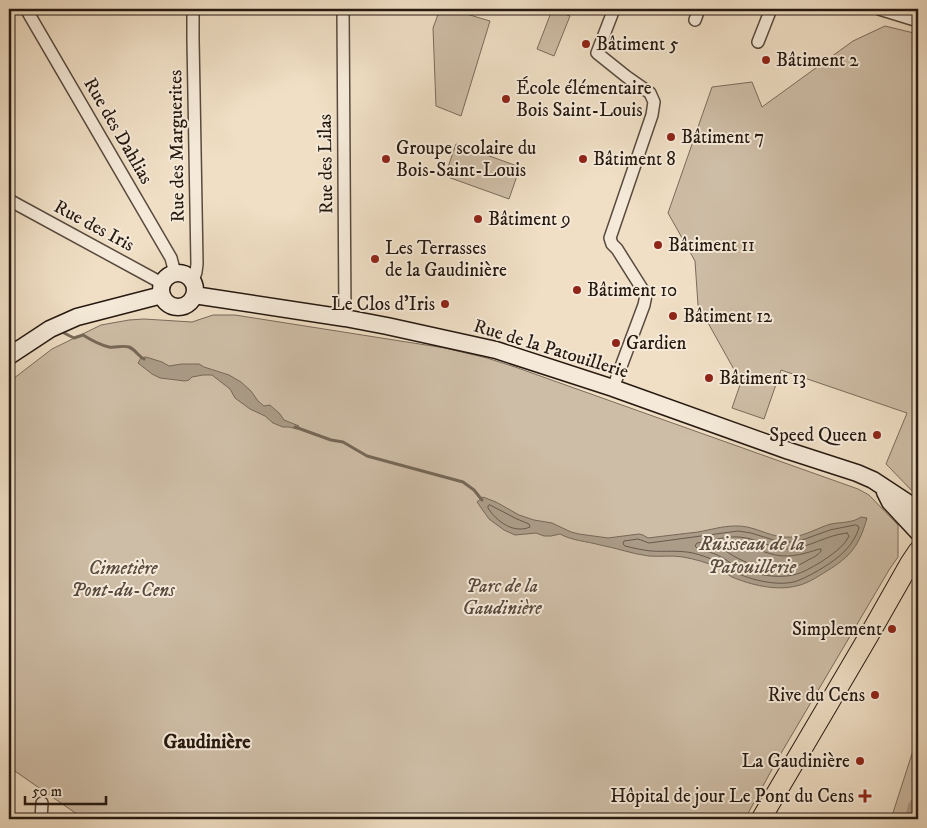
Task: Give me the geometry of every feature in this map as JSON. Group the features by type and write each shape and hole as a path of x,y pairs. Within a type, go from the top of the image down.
{"main road":[{"path":"761,819 918,551"}],"street":[{"name":"Rue des Dahlias","path":"26,9 171,258 167,283"},
{"name":"Rue des Marguerites","path":"193,9 197,264 194,288"},
{"name":"Rue des Lilas","path":"342,9 345,318"},
{"path":"612,388 644,305 646,295 612,244 610,238 650,122 654,102 650,92 626,77 597,53 614,9"},
{"path":"758,42 771,9"},
{"path":"878,9 918,21"},
{"name":"Rue des Iris","path":"9,200 156,280 167,283"},
{"path":"9,356 50,329 185,275 190,278 194,288 192,300 188,304 178,307 168,304 167,283"},
{"name":"Rue de la Patouillerie","path":"194,288 387,326 496,350 857,473 873,480 882,488 908,503 918,513"},
{"name":"Rue de la Patouillerie","path":"882,488 890,502 918,532"},
{"path":"40,819 42,803"}],"green space":[{"path":"440,9 450,9 490,21 461,116 436,106 433,28"},
{"path":"552,10 570,16 554,56 537,49"},
{"path":"885,26 918,34 918,497 886,464 907,413 781,370 764,419 732,408 741,382 698,305 695,261 668,213 712,87 752,82 762,107 853,41"},
{"path":"456,144 520,167 509,199 445,176"},
{"name":"Parc de la Gaudinière","path":"213,315 235,315 445,348 487,358 858,489 869,495 898,525 898,557 780,755 778,762 776,762 745,819 84,819 9,767 9,382 52,349 101,325 144,319 192,322"},
{"path":"918,735 918,819 891,819"}],"water":[{"path":"146,357 169,366 199,364 229,375 241,382 264,406 270,405 284,420 299,426 297,429 273,423 235,398 230,389 212,375 192,377 185,381 160,378 138,363 141,358"},
{"name":"Ruisseau de la Patouillerie","path":"483,497 519,515 534,520 552,523 579,534 608,538 639,534 648,538 735,526 748,527 778,536 790,537 802,535 831,524 851,521 861,517 867,518 861,536 853,549 835,566 804,584 780,588 755,585 739,580 712,565 687,558 643,555 575,540 560,534 551,536 536,533 515,535 504,530 489,519 477,502"}],"waterway":[{"name":"Ruisseau de la Patouillerie","path":"60,331 74,338 83,335 109,347 129,347 144,359"},
{"name":"Ruisseau de la Patouillerie","path":"295,427 331,440 343,442 367,456 463,482 474,490 482,500"},
{"path":"915,819 918,807"}],"place":[{"name":"Bâtiment 5","path":"586,44"},
{"name":"Bâtiment 2","path":"766,60"},
{"name":"École élémentaire Bois Saint-Louis","path":"506,99"},
{"name":"Bâtiment 7","path":"671,137"},
{"name":"Groupe scolaire du Bois-Saint-Louis","path":"386,159"},
{"name":"Bâtiment 8","path":"583,159"},
{"name":"Bâtiment 9","path":"478,219"},
{"name":"Bâtiment 11","path":"658,245"},
{"name":"Les Terrasses de la Gaudinière","path":"375,259"},
{"name":"Bâtiment 10","path":"577,290"},
{"name":"Le Clos d'Iris","path":"445,304"},
{"name":"Bâtiment 12","path":"673,316"},
{"name":"Gardien","path":"616,343"},
{"name":"Bâtiment 13","path":"709,378"},
{"name":"Speed Queen","path":"877,435"},
{"name":"Simplement","path":"892,629"},
{"name":"Rive du Cens","path":"875,695"},
{"name":"La Gaudinière","path":"860,761"},
{"name":"Hôpital de jour Le Pont du Cens","path":"865,796"}],"district":[{"name":"Gaudinière","path":"207,742"}],"park label":[{"name":"Cimetière Pont-du-Cens","path":"123,579"}]}
